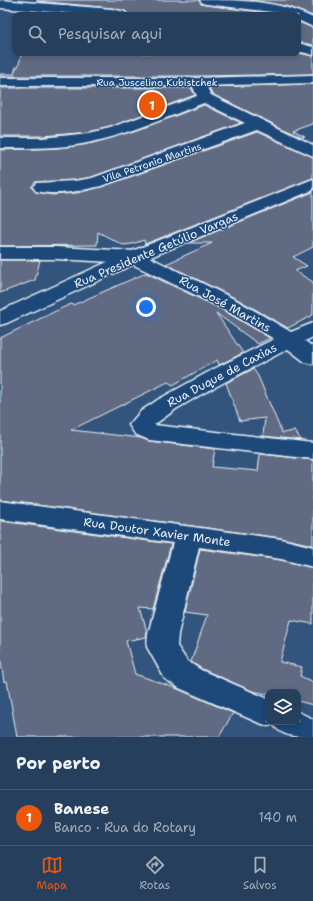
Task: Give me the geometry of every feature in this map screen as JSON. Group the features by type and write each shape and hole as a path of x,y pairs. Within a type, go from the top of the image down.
{"street":[{"path":"206,0 282,9 291,12"},
{"path":"0,4 104,12"},
{"path":"301,17 313,23"},
{"path":"301,48 313,51"},
{"name":"Rua Juscelino Kubistchek","path":"0,70 290,76 313,79"},
{"name":"Rua Juscelino Kubistchek","path":"0,82 199,82 290,76 313,71"},
{"path":"199,82 205,98 313,151"},
{"path":"0,143 43,144 90,138 116,131 205,98"},
{"name":"Vila Petronio Martins","path":"42,187 74,186 95,182 258,124"},
{"name":"Rua Presidente Getúlio Vargas","path":"0,319 134,257 313,184"},
{"path":"0,253 56,253 134,257"},
{"name":"Rua José Martins","path":"134,257 229,304 290,340 313,357"},
{"name":"Rua Duque de Caxias","path":"313,329 165,404 142,421 140,425 143,429 150,432 313,451"},
{"name":"Rua Doutor Xavier Monte","path":"0,510 281,549 313,557"},
{"path":"188,536 163,634 162,647 176,670 190,679 265,712"},
{"path":"294,725 313,734"}],"building":[{"path":"199,0 201,4 206,5 259,12 126,12 112,8 37,1"},
{"path":"250,0 313,0 313,16 286,6"},
{"path":"301,23 313,28 313,45 301,43"},
{"path":"301,54 313,56 313,74 199,76 0,76 0,74 14,74 16,67 18,67 21,56 301,56"},
{"path":"313,84 313,124 293,131 305,137 302,138 212,94 209,87"},
{"path":"0,88 191,88 195,95 110,127 89,132 43,136 0,136"},
{"path":"204,105 241,123 92,177 74,180 36,182 32,188 36,192 52,195 77,193 101,187 257,132 313,157 313,178 145,244 144,240 123,245 98,232 97,245 0,246 0,150 58,148 92,143 135,131"},
{"path":"313,192 313,247 293,257 307,266 295,271 313,282 313,315 288,328 237,299 166,264 212,243 188,243"},
{"path":"0,260 40,260 35,280 0,293"},
{"path":"146,273 221,309 270,338 258,344 216,313 243,353 219,365 217,360 173,385 168,382 71,430 141,438 149,441 215,449 212,467 258,471 260,454 313,460 313,545 281,538 0,500 0,338 71,304 73,305"},
{"path":"253,369 258,376 282,433 295,431 301,440 263,436 265,418 240,421 226,383"},
{"path":"0,521 171,544 153,609 140,608 147,632 146,637 126,641 135,674 178,689 233,713 219,737 17,737 7,681 4,682 0,655"},
{"path":"200,549 281,560 313,568 313,624 291,620 280,662 302,667 300,676 313,682 313,705 301,702 301,689 265,689 265,693 252,691 202,669 191,662 207,615 185,612"}],"place":[{"name":"Banese","path":"152,105"}]}
